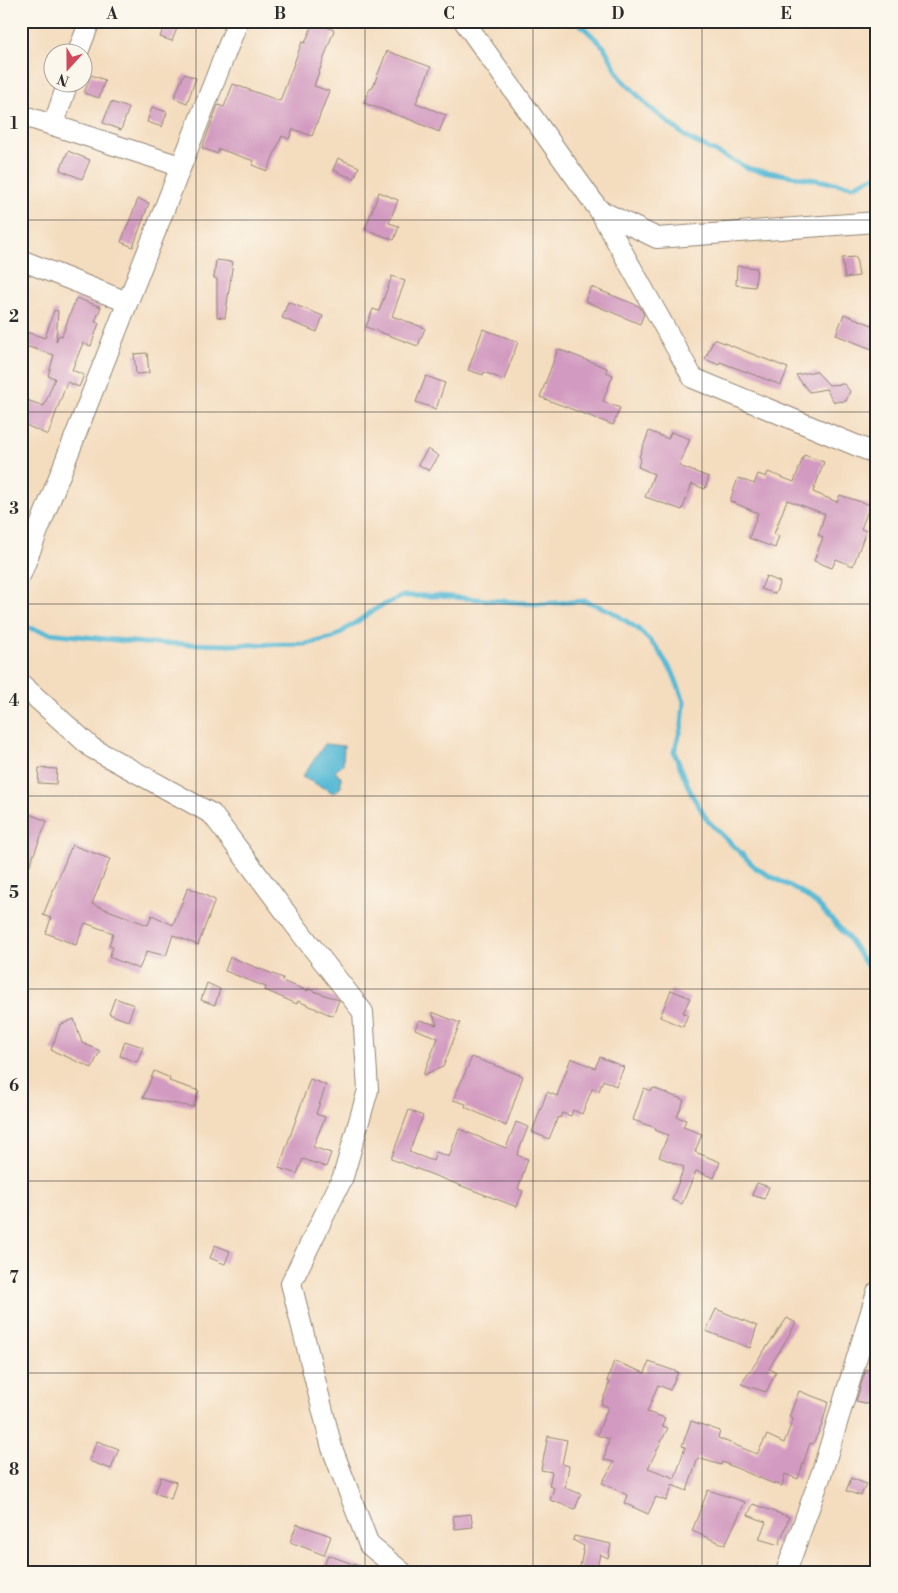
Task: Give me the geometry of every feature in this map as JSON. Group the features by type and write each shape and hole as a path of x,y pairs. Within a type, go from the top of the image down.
{"street":[{"path":"82,42 90,21"},
{"path":"21,574 238,21"},
{"path":"464,21 599,210 693,378 877,454"},
{"path":"53,126 65,92"},
{"path":"21,115 180,166"},
{"path":"599,210 657,238 877,222"},
{"path":"21,260 127,302"},
{"path":"21,684 92,748 212,814 363,1012 368,1090 343,1177 291,1283 332,1448 369,1545 402,1572"},
{"path":"786,1572 822,1472 877,1292"}],"water":[{"path":"325,744 344,746 343,764 335,772 341,777 341,787 334,793 302,777"}],"building":[{"path":"166,21 180,21 172,41 160,37"},
{"path":"314,21 334,30 314,86 329,91 312,136 293,129 289,139 282,136 267,171 252,165 254,161 219,149 217,154 202,148 218,105 224,107 233,84 280,101 302,42 305,43"},
{"path":"387,51 431,67 416,103 446,115 439,132 364,103 370,88 372,89"},
{"path":"184,74 196,78 187,103 174,98"},
{"path":"92,75 105,80 99,98 84,93 92,92"},
{"path":"111,102 129,108 121,130 103,123"},
{"path":"152,107 167,112 162,127 147,122"},
{"path":"68,151 90,160 82,179 60,170"},
{"path":"338,158 359,167 354,179 333,170"},
{"path":"379,192 398,200 389,223 399,226 394,240 365,229"},
{"path":"138,199 149,203 133,247 121,242"},
{"path":"856,257 859,276 845,278 842,258"},
{"path":"216,260 233,262 225,318 217,317 217,279 214,278"},
{"path":"737,266 757,268 755,287 736,285"},
{"path":"392,276 405,281 392,316 425,328 418,346 366,327 373,309 379,311"},
{"path":"591,287 639,306 644,314 640,324 585,301"},
{"path":"76,298 101,307 95,322 99,323 91,346 83,343 72,370 84,375 79,387 67,382 48,435 21,423 21,398 44,406 55,378 48,376 54,355 22,345 26,332 45,338 54,310 58,311 56,342 59,335 62,336"},
{"path":"288,302 323,316 317,332 282,318"},
{"path":"844,314 877,327 877,351 836,335"},
{"path":"483,329 518,342 504,380 484,372 483,375 468,370"},
{"path":"714,339 788,368 781,385 720,362 719,365 705,359"},
{"path":"558,349 607,368 606,372 613,375 603,401 620,408 613,425 540,397"},
{"path":"147,353 149,373 136,374 134,354"},
{"path":"816,371 829,385 844,384 850,391 846,401 834,402 826,389 809,392 796,375"},
{"path":"426,376 445,383 436,409 416,402"},
{"path":"649,431 668,439 671,432 690,439 679,466 709,477 705,489 692,484 682,510 645,497 654,474 638,467 641,458 639,457"},
{"path":"428,449 439,456 429,471 418,464"},
{"path":"804,455 824,462 813,492 837,502 840,495 870,505 861,529 866,531 853,566 836,559 832,568 814,561 823,537 818,535 825,514 787,500 774,534 779,536 775,548 749,538 758,513 730,501 738,478 754,484 758,474 766,477 768,472 794,482"},
{"path":"766,576 780,582 775,594 761,589"},
{"path":"39,768 57,769 56,784 38,783"},
{"path":"21,811 47,821 23,882 21,881"},
{"path":"72,845 110,859 92,904 148,925 152,915 173,925 188,887 215,900 198,945 173,935 166,956 147,951 139,969 109,957 113,947 109,945 113,933 85,923 76,945 46,933 51,918 43,915"},
{"path":"230,957 283,978 282,981 339,1000 333,1016 298,1001 297,1004 265,990 266,987 225,971"},
{"path":"207,983 220,989 215,1005 201,1000"},
{"path":"671,990 690,998 683,1013 688,1014 683,1027 660,1017"},
{"path":"115,998 134,1005 128,1021 109,1014"},
{"path":"432,1012 460,1023 443,1067 423,1075 438,1038 415,1029 419,1020 437,1025"},
{"path":"74,1019 82,1043 100,1051 92,1068 51,1050 60,1025"},
{"path":"125,1041 143,1047 137,1062 120,1056"},
{"path":"472,1057 523,1076 506,1126 465,1107 466,1104 453,1100"},
{"path":"600,1057 624,1067 616,1086 603,1080 599,1091 592,1089 582,1114 573,1110 571,1116 562,1113 560,1118 558,1117 549,1139 532,1132 547,1092 557,1096 571,1058 595,1068"},
{"path":"154,1071 170,1078 169,1081 199,1091 193,1107 143,1098"},
{"path":"310,1079 326,1085 316,1114 325,1117 313,1147 331,1153 326,1167 303,1159 297,1174 279,1168"},
{"path":"644,1088 652,1091 653,1088 684,1100 677,1117 686,1120 683,1127 702,1134 695,1152 720,1162 714,1178 696,1171 682,1204 672,1200 684,1167 659,1157 668,1135 655,1130 656,1128 633,1120"},
{"path":"409,1110 423,1116 409,1152 433,1161 436,1152 449,1157 459,1129 506,1148 516,1122 528,1127 517,1155 528,1159 518,1189 523,1191 517,1207 391,1159"},
{"path":"757,1183 769,1187 764,1199 752,1195"},
{"path":"215,1245 230,1251 225,1264 210,1258"},
{"path":"716,1309 757,1326 750,1348 706,1331"},
{"path":"787,1318 796,1323 769,1369 776,1372 766,1392 741,1384"},
{"path":"614,1361 645,1373 649,1362 678,1372 670,1390 658,1385 647,1412 665,1418 662,1426 668,1428 648,1468 675,1478 685,1447 682,1446 691,1421 720,1431 718,1438 757,1454 767,1435 784,1443 793,1419 789,1417 799,1391 828,1402 822,1425 813,1444 810,1443 798,1479 785,1474 782,1486 722,1462 721,1465 698,1458 687,1491 673,1485 666,1501 656,1497 648,1514 624,1503 627,1495 602,1483 614,1462 604,1460 609,1439 597,1435 608,1407 601,1404 610,1382 607,1381"},
{"path":"866,1369 877,1372 877,1406 856,1401"},
{"path":"548,1436 567,1440 562,1464 569,1466 565,1488 581,1494 575,1509 550,1500 554,1488 549,1486 552,1472 541,1470"},
{"path":"97,1441 119,1449 111,1469 89,1461"},
{"path":"161,1477 176,1482 171,1499 155,1493"},
{"path":"851,1478 866,1484 861,1496 846,1491"},
{"path":"708,1490 745,1502 725,1545 692,1531"},
{"path":"753,1504 789,1517 779,1545 759,1539 766,1522 748,1515"},
{"path":"471,1514 473,1527 455,1529 453,1516"},
{"path":"297,1524 331,1536 324,1555 290,1542"},
{"path":"574,1536 611,1544 608,1558 600,1554 596,1572 579,1572 584,1546 573,1540"},
{"path":"328,1555 369,1570 369,1572 334,1572 323,1568"}],"waterway":[{"path":"577,21 604,47 621,78 649,107 689,139 750,169 853,186 877,175"},
{"path":"21,626 49,633 144,643 306,644 333,638 377,608 403,596 438,596 539,604 586,601 611,611 638,629 657,648 673,673 684,701 682,726 674,752 692,795 708,821 757,869 799,891 817,904 846,935 877,980"}]}
